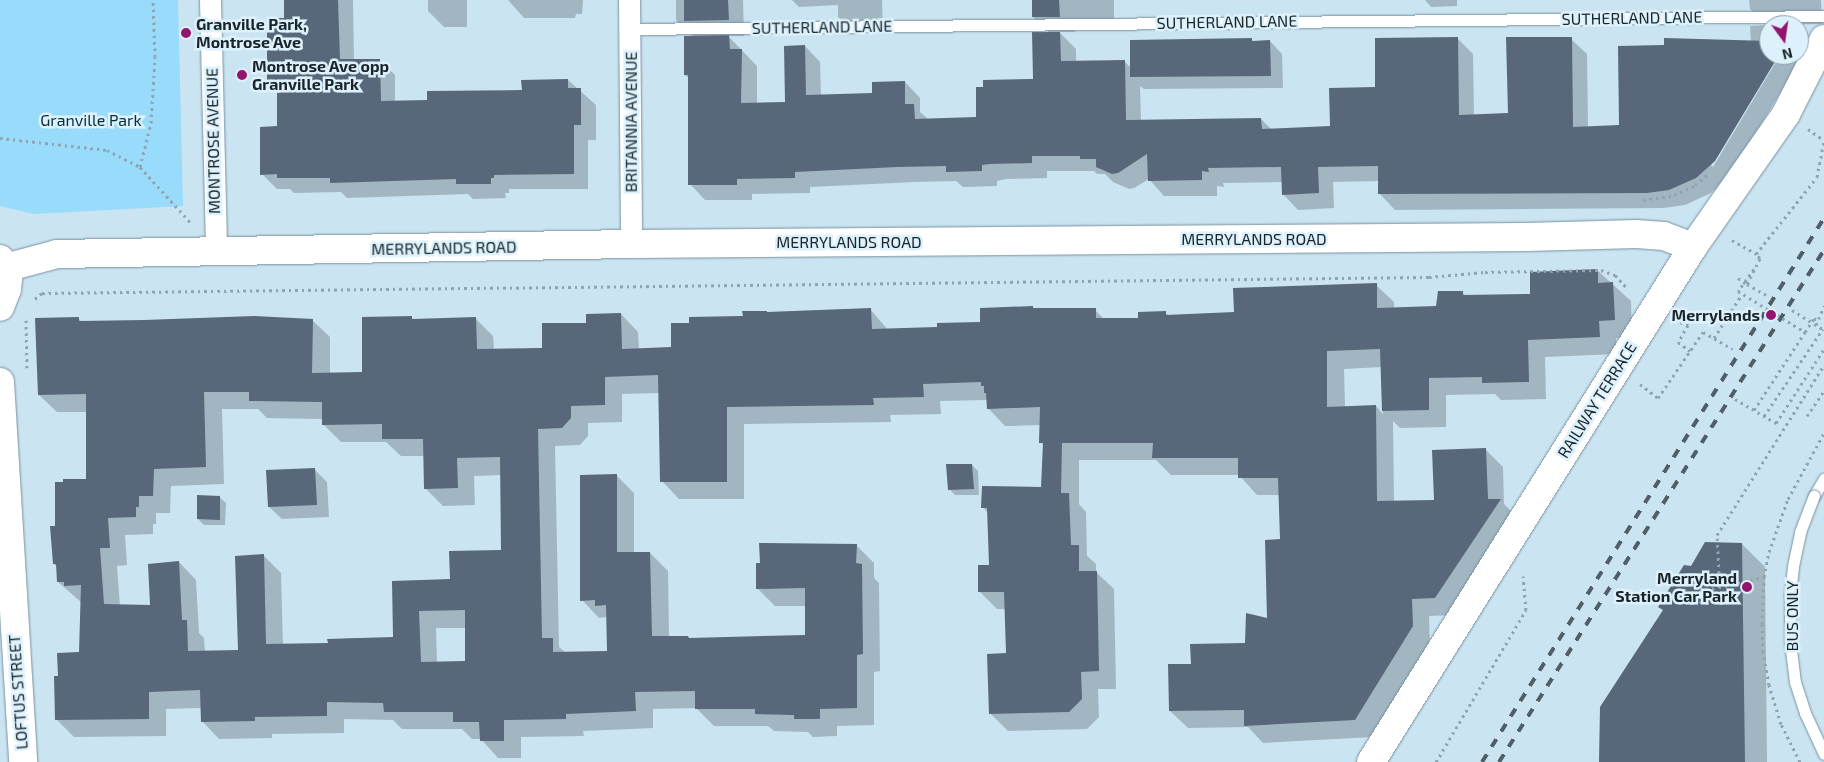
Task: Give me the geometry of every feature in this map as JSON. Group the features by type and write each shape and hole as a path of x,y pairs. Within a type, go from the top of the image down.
{"main road":[{"name":"RAILWAY TERRACE","path":"1371,762 1693,247 1786,114 1824,39"},
{"name":"MERRYLANDS ROAD","path":"2,263 57,254 631,244 1517,237 1636,234 1664,236 1693,247"},
{"path":"0,307 7,289 2,263"},
{"name":"LOFTUS STREET","path":"0,382 23,762"}],"street":[{"name":"MONTROSE AVENUE","path":"210,0 216,252"},
{"name":"BRITANNIA AVENUE","path":"630,0 631,244"}],"lane":[{"name":"SUTHERLAND LANE","path":"630,29 1824,16"},
{"name":"BUS ONLY","path":"1824,479 1814,496 1800,532 1793,566 1789,614 1795,682 1804,714 1824,754"}],"path":[{"path":"140,167 151,123 155,57 153,0"},
{"path":"1756,254 1817,177 1824,141 1806,128"},
{"path":"0,138 108,150 140,167 216,252"},
{"path":"1643,200 1674,195 1695,185 1710,173"},
{"path":"1732,240 1760,258 1738,291 1805,332"},
{"path":"1747,284 1754,268"},
{"path":"34,300 42,293 1429,277 1485,272 1601,270 1615,275 1627,288"},
{"path":"1738,278 1766,295"},
{"path":"1714,338 1742,294"},
{"path":"1817,323 1824,306"},
{"path":"1792,310 1817,323"},
{"path":"1754,410 1814,318 1823,329 1764,416"},
{"path":"1673,330 1678,322 1688,325 1678,342 1690,351"},
{"path":"1639,384 1658,398 1703,332 1732,350"},
{"path":"1735,399 1776,423 1824,350"},
{"path":"1720,573 1717,535 1824,366"},
{"path":"1634,392 1644,376"},
{"path":"1807,416 1824,391"},
{"path":"1436,762 1526,610 1522,578 1527,570"},
{"path":"1709,603 1700,602 1683,590 1693,593 1764,577"}],"green space":[{"name":"Granville Park","path":"0,0 178,0 183,206 34,214 0,206"}],"building":[{"path":"284,0 338,0 340,59 380,59 381,101 427,100 427,91 522,90 521,80 568,79 568,88 581,88 581,125 574,125 574,174 494,175 494,178 491,178 491,184 456,184 456,179 330,183 330,178 277,178 277,174 260,175 260,127 277,126 277,81 267,81 267,31 274,31 274,18 284,18"},
{"path":"684,0 728,0 729,20 684,21"},
{"path":"1032,0 1059,0 1060,17 1032,17"},
{"path":"1032,32 1060,32 1061,61 1125,60 1126,120 1261,118 1262,129 1330,126 1329,88 1375,87 1375,38 1458,37 1459,115 1508,113 1506,37 1572,37 1573,127 1619,125 1618,46 1664,45 1664,38 1759,41 1759,65 1773,65 1715,161 1696,178 1669,190 1647,193 1378,194 1378,166 1318,167 1319,193 1282,195 1281,167 1208,168 1209,172 1202,171 1202,180 1148,181 1147,154 1118,173 1112,174 1096,167 1096,159 1080,159 1080,156 1032,156 1032,163 982,165 982,171 946,172 946,166 897,167 795,172 795,178 737,179 737,185 688,185 688,75 684,75 684,36 729,35 730,49 742,49 741,103 785,102 784,46 805,45 806,95 872,93 872,82 905,81 905,104 914,104 915,119 976,117 976,87 983,87 983,80 1033,79"},
{"path":"1252,38 1252,41 1270,40 1271,76 1130,77 1130,40"},
{"path":"1598,269 1598,283 1613,282 1615,320 1599,321 1600,337 1528,340 1529,382 1482,383 1482,377 1429,378 1429,410 1382,411 1380,349 1327,351 1327,407 1376,405 1377,501 1434,500 1432,450 1486,448 1488,499 1501,499 1435,598 1412,599 1413,626 1355,720 1244,726 1244,710 1169,711 1168,664 1191,664 1190,644 1245,643 1246,613 1267,618 1265,540 1280,539 1278,478 1238,478 1238,458 1152,458 1153,443 1062,443 1061,493 1069,493 1071,545 1079,545 1079,571 1097,571 1099,671 1081,672 1082,699 1069,712 989,714 987,654 1006,653 1004,592 978,592 978,565 989,565 987,508 981,508 982,486 1041,487 1043,443 1039,443 1040,407 987,409 986,393 984,393 984,386 981,386 981,382 923,384 924,397 873,398 874,405 727,407 727,482 660,482 658,375 605,377 605,405 571,406 571,418 562,428 538,429 542,638 553,638 553,652 607,651 606,605 595,606 595,600 580,601 580,475 617,474 617,552 650,552 652,636 688,636 689,638 805,635 805,588 756,589 756,563 760,563 759,543 857,544 856,563 862,564 863,654 857,655 857,708 820,709 820,719 794,719 794,715 755,714 755,709 695,709 695,691 635,692 636,711 566,714 566,719 504,720 504,741 480,741 479,722 453,722 453,712 384,712 383,703 327,702 327,716 255,717 255,721 201,722 200,690 149,692 149,719 55,720 54,676 58,676 57,653 79,652 81,585 64,586 64,582 57,582 56,564 53,564 50,526 55,526 55,482 63,482 63,479 86,479 86,394 38,395 35,318 79,317 79,321 254,316 313,319 312,373 362,372 362,317 412,316 412,319 476,317 477,349 542,348 542,323 586,323 586,314 621,313 622,349 671,347 671,323 689,323 689,317 743,316 742,311 767,312 871,308 872,329 937,327 937,323 980,322 980,308 1033,306 1033,308 1096,308 1096,318 1138,318 1138,312 1166,311 1166,315 1234,312 1233,288 1377,283 1377,308 1436,306 1438,291 1463,291 1463,295 1530,294 1530,272","holes":["204,392 249,392 249,401 322,402 322,425 382,424 382,439 423,439 424,489 458,488 457,458 500,457 501,550 449,551 450,579 392,581 393,637 327,639 328,643 266,644 264,554 235,556 238,650 188,651 187,620 182,620 179,561 148,564 150,605 104,604 100,548 110,548 108,518 136,517 136,507 139,507 139,496 153,496 154,469 206,467","465,610 465,661 421,662 419,611"]},
{"path":"946,464 972,464 974,489 948,490"},
{"path":"315,468 317,505 268,507 266,470"},
{"path":"197,495 220,496 220,520 197,519"},
{"path":"1705,542 1742,543 1745,762 1599,762 1600,707 1663,610 1658,607 1684,565 1691,566"}],"railway":[{"path":"1482,762 1824,218"},
{"path":"1499,762 1824,250"}],"place":[{"name":"Granville Park, Montrose Ave","path":"186,33"},
{"name":"Montrose Ave opp Granville Park","path":"242,75"},
{"name":"Merrylands","path":"1771,315"},
{"name":"Merryland Station Car Park","path":"1747,587"}]}
